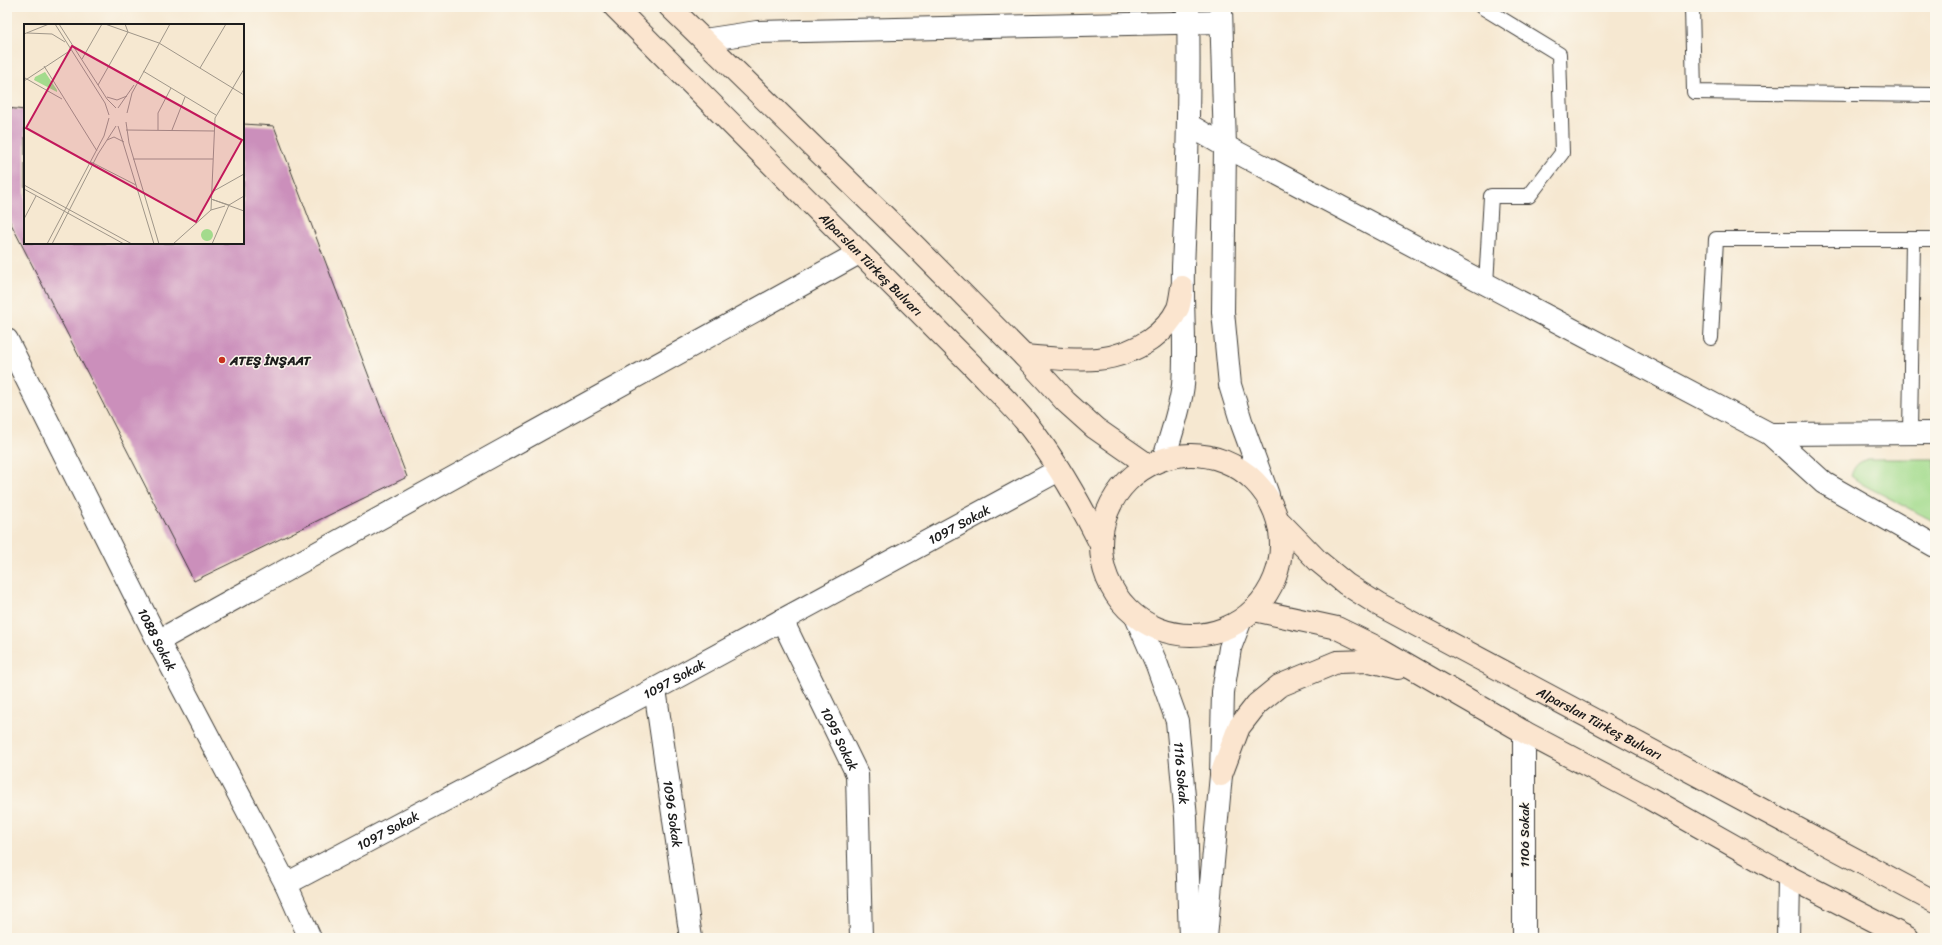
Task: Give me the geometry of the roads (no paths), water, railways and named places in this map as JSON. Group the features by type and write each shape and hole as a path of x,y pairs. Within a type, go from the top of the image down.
{"main road":[{"name":"Alparslan Türkeş Bulvarı","path":"615,7 656,46 859,253 972,365 1024,421 1060,470 1100,543"},
{"path":"670,7 1024,356 1066,402 1096,428 1156,462"},
{"path":"1024,356 1095,360 1112,358 1130,351 1161,332 1178,308 1182,287"},
{"name":"Alparslan Türkeş Bulvarı","path":"1193,454 1222,459 1248,473 1268,495 1280,522 1282,546 1279,570 1269,592 1247,616 1215,633 1187,636 1160,630 1136,617 1120,602 1109,584 1102,565 1100,543 1104,520 1114,498 1129,479 1156,462 1193,454"},
{"name":"Alparslan Türkeş Bulvarı","path":"1280,522 1318,561 1346,584 1379,605 1935,902"},
{"path":"1247,616 1337,628 1380,649 1524,732 1649,798 1789,877 1908,938"},
{"path":"1221,775 1239,727 1257,704 1279,686 1337,662 1370,661 1428,676"}],"street":[{"path":"704,40 757,32 1221,14 1225,146 1223,312 1230,385 1242,424 1268,495"},
{"path":"1156,462 1179,407 1182,387 1182,287 1189,125 1188,15"},
{"path":"1189,125 1225,146 1486,285 1770,434 1824,483 1935,546"},
{"path":"158,641 859,253"},
{"name":"1088 Sokak","path":"7,343 158,641 286,884 310,938"},
{"path":"1770,434 1935,433"},
{"name":"1097 Sokak","path":"286,884 656,689 1060,470"},
{"path":"1206,938 1221,775 1223,692 1230,648 1247,616"},
{"name":"1116 Sokak","path":"1136,617 1157,665 1177,721 1186,818 1190,938"},
{"name":"1095 Sokak","path":"782,620 857,774 861,938"},
{"name":"1096 Sokak","path":"656,689 691,938"},
{"name":"1106 Sokak","path":"1524,732 1524,938"},
{"path":"1788,938 1789,877"}],"lane":[{"path":"1482,7 1559,54 1562,153 1529,196 1491,196 1486,285"},
{"path":"1692,7 1694,92 1935,95"},
{"path":"1711,338 1716,239 1935,239"},
{"path":"1910,433 1913,239"}],"place":[{"name":"ATEŞ İNŞAAT","path":"222,360"}]}
